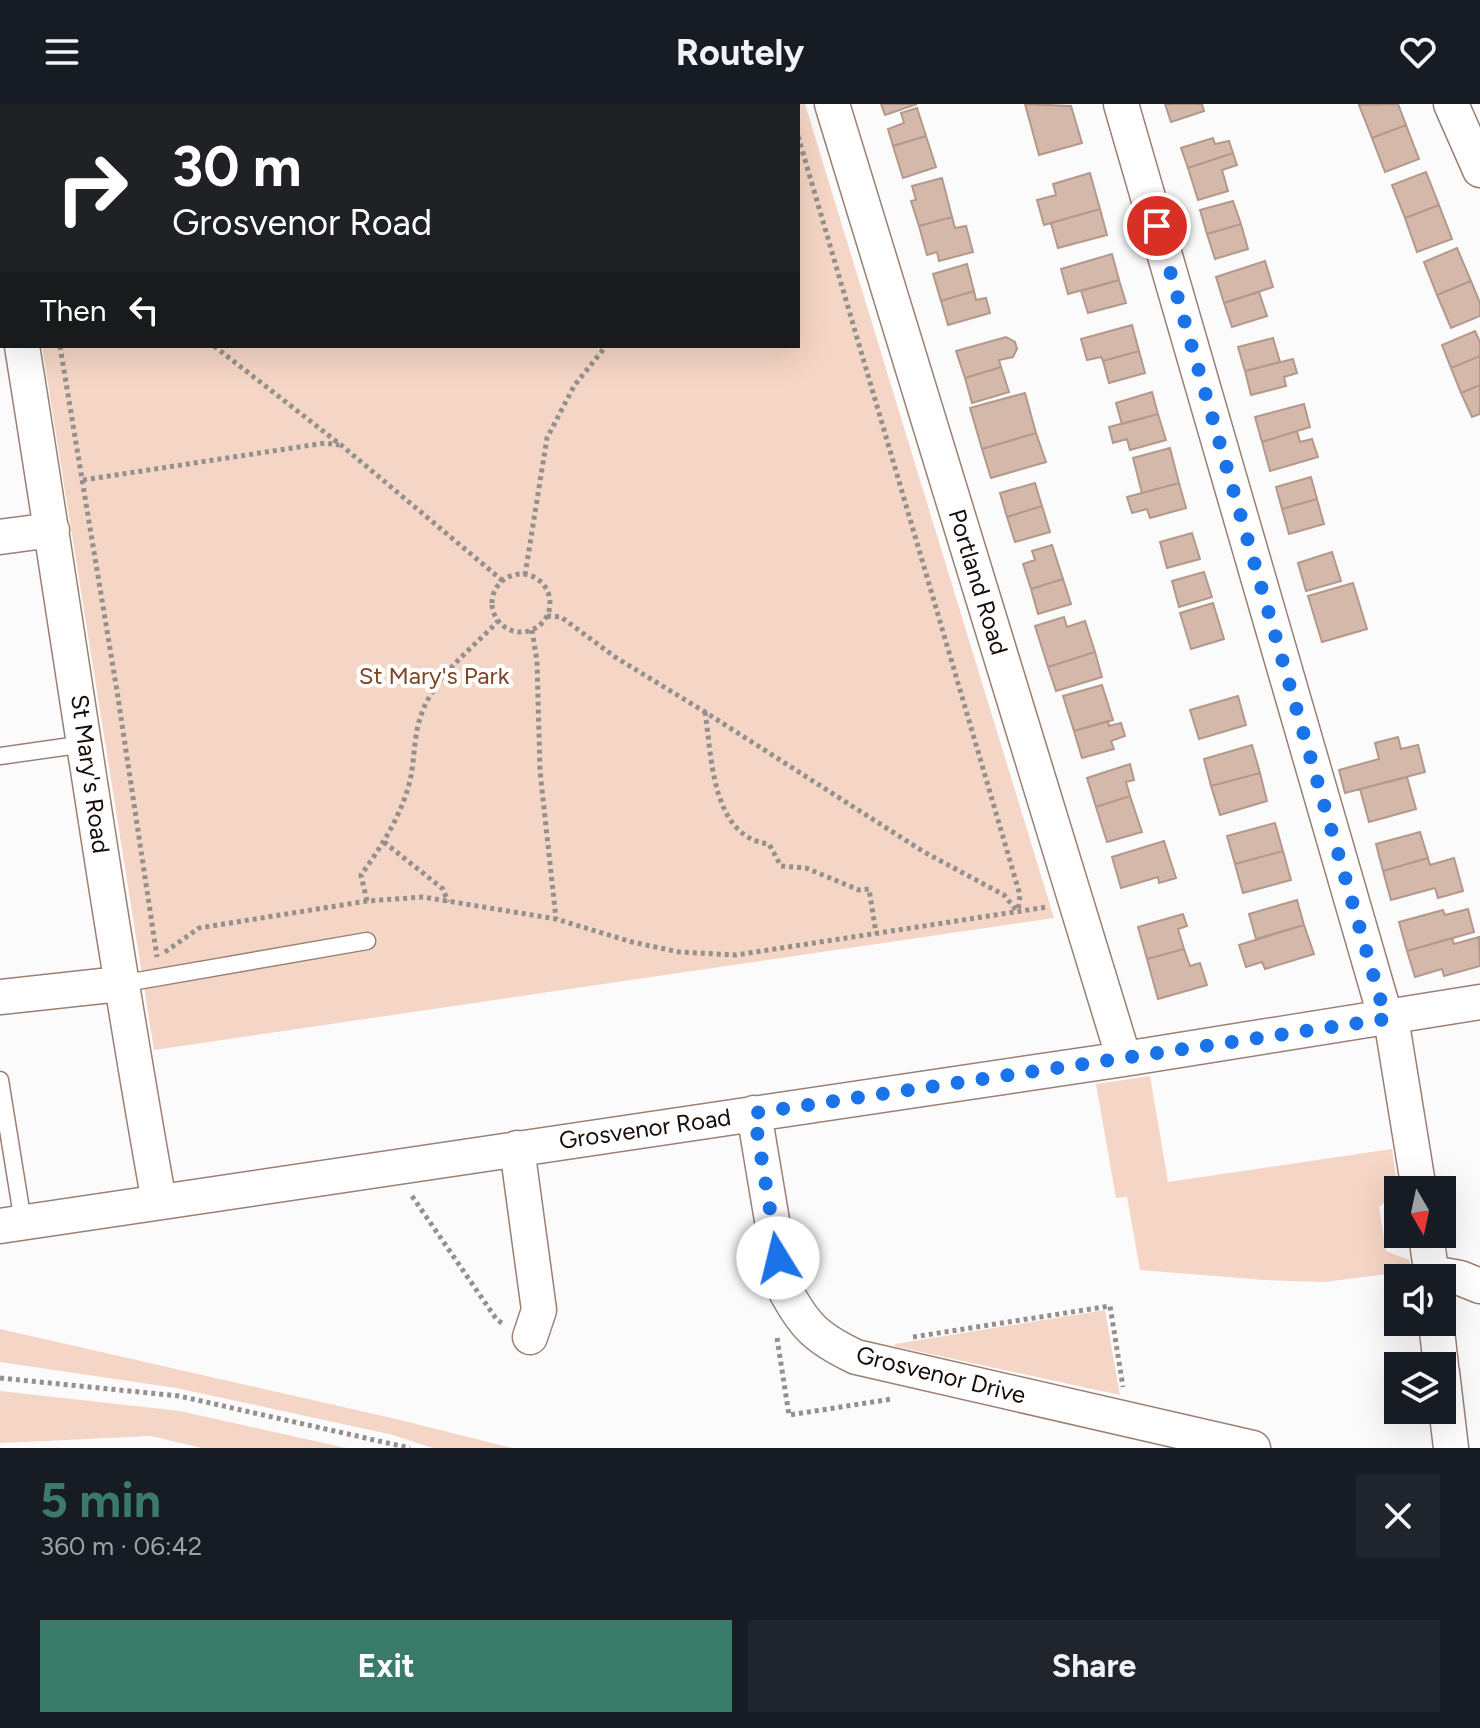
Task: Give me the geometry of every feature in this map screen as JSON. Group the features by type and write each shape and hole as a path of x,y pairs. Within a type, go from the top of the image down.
{"street":[{"name":"Portland Road","path":"832,104 1124,1059"},
{"path":"1121,104 1388,1018 1416,1176"},
{"path":"1451,104 1480,170"},
{"name":"St Mary's Road","path":"22,348 86,744 120,984 159,1202"},
{"path":"0,537 52,530"},
{"path":"0,997 120,984"},
{"name":"Grosvenor Road","path":"12,1224 1124,1059 1480,1002"},
{"name":"Grosvenor Drive","path":"754,1113 783,1286 795,1310 812,1331 833,1346 856,1357 1253,1448"},
{"path":"517,1148 539,1310 530,1337"},
{"path":"1456,1278 1480,1286"},
{"path":"1448,1424 1451,1448"}],"lane":[{"path":"0,756 86,744"},
{"path":"120,984 367,941"},
{"path":"0,1080 12,1224"}],"path":[{"path":"800,143 1020,895 1018,912"},
{"path":"60,348 157,957 199,928 367,901 423,897 556,919 643,945 679,952 736,955 1076,902"},
{"path":"217,348 341,445 503,581"},
{"path":"525,575 547,438 574,386 604,348"},
{"path":"83,480 325,443 341,445"},
{"path":"525,575 534,577 547,590 550,607 547,616 532,630 514,631 498,621 494,613 494,596 503,581 525,575"},
{"path":"547,616 561,617 615,657 924,852 1004,895 1018,912"},
{"path":"367,901 361,875 384,842 411,778 414,741 423,710 441,678 498,621"},
{"path":"532,630 537,661 540,771 556,919"},
{"path":"705,712 718,795 726,813 744,835 759,843 769,844 781,866 806,868 859,890 869,889 876,933"},
{"path":"384,842 443,889 448,902"},
{"path":"392,1167 497,1320 530,1337"},
{"path":"873,1361 890,1341 1110,1306 1129,1420"},
{"path":"0,1378 179,1396 410,1448"}],"green space":[{"name":"St Mary's Park","path":"800,104 805,104 1054,918 154,1050 42,348 800,348"},
{"path":"1150,1076 1168,1182 1392,1149 1396,1176 1384,1176 1384,1203 1379,1207 1384,1248 1409,1260 1410,1264 1384,1264 1384,1274 1324,1282 1140,1270 1127,1197 1116,1198 1096,1084"},
{"path":"1105,1310 1120,1395 894,1346 895,1344"},
{"path":"0,1329 512,1448 433,1448 389,1434 176,1388 0,1362"},
{"path":"0,1391 180,1411 346,1448 202,1448 151,1436 0,1443"}],"building":[{"path":"881,104 917,104 885,115"},
{"path":"1025,104 1071,106 1082,143 1039,155"},
{"path":"1165,104 1202,104 1204,111 1171,122"},
{"path":"1398,104 1406,125 1372,138 1359,105"},
{"path":"917,108 926,136 893,146 888,129 904,123 901,113"},
{"path":"1406,125 1419,159 1385,172 1372,138"},
{"path":"926,136 936,167 903,178 893,146"},
{"path":"1213,138 1215,144 1229,141 1233,153 1188,168 1181,148"},
{"path":"1233,153 1237,165 1222,170 1228,191 1198,200 1188,168"},
{"path":"1426,172 1439,205 1405,218 1392,185"},
{"path":"1090,173 1100,209 1044,225 1037,200 1056,195 1053,184"},
{"path":"942,178 952,217 919,226 911,201 916,200 912,186"},
{"path":"1233,201 1241,224 1207,234 1200,210"},
{"path":"1439,205 1452,239 1417,252 1405,218"},
{"path":"1100,209 1107,235 1058,248 1051,223"},
{"path":"952,217 955,228 966,226 973,252 939,261 937,252 927,255 919,226"},
{"path":"1241,224 1248,249 1215,259 1207,234"},
{"path":"1457,248 1471,281 1437,295 1424,262"},
{"path":"1112,254 1119,280 1068,294 1061,269"},
{"path":"1265,261 1273,287 1224,303 1216,277"},
{"path":"967,264 974,291 941,301 933,274"},
{"path":"1119,280 1126,303 1088,313 1081,291"},
{"path":"1471,281 1480,303 1480,316 1451,328 1437,295"},
{"path":"974,291 976,300 986,298 990,313 948,325 941,301"},
{"path":"1259,292 1267,316 1232,327 1224,303"},
{"path":"1132,325 1139,351 1103,361 1101,357 1087,360 1081,339"},
{"path":"1475,331 1480,342 1480,356 1451,368 1442,345"},
{"path":"1006,337 1015,342 1017,349 1013,357 999,360 1001,367 965,378 956,351"},
{"path":"1273,338 1280,362 1245,371 1238,347"},
{"path":"1139,351 1145,373 1109,383 1103,361"},
{"path":"1480,356 1480,385 1461,393 1451,368"},
{"path":"1293,359 1297,373 1284,377 1286,386 1251,395 1245,371"},
{"path":"1001,367 1009,392 972,403 965,378"},
{"path":"1480,385 1480,414 1472,417 1461,393"},
{"path":"1152,392 1158,414 1122,424 1116,403"},
{"path":"1025,393 1036,433 982,449 970,408"},
{"path":"1304,404 1310,427 1262,442 1255,417"},
{"path":"1158,414 1166,440 1130,450 1127,439 1113,443 1109,427"},
{"path":"1297,431 1300,442 1312,439 1318,457 1270,471 1262,442"},
{"path":"1036,433 1046,462 991,478 982,449"},
{"path":"1170,448 1179,483 1142,493 1133,458"},
{"path":"1311,477 1317,499 1282,509 1276,487"},
{"path":"1035,483 1042,506 1007,517 1000,493"},
{"path":"1179,483 1186,508 1150,518 1147,509 1132,513 1127,497"},
{"path":"1317,499 1324,524 1289,534 1282,509"},
{"path":"1042,506 1050,532 1015,542 1007,517"},
{"path":"1192,533 1200,559 1167,568 1160,542"},
{"path":"1052,545 1063,579 1031,589 1023,564 1035,560 1032,551"},
{"path":"1332,552 1341,581 1306,591 1298,563"},
{"path":"1204,572 1212,597 1179,607 1172,581"},
{"path":"1063,579 1071,604 1038,614 1031,589"},
{"path":"1353,583 1367,629 1322,642 1308,596"},
{"path":"1213,603 1224,639 1191,649 1180,613"},
{"path":"1064,617 1067,627 1085,621 1095,652 1048,667 1035,626"},
{"path":"1095,652 1102,677 1056,691 1048,667"},
{"path":"1102,685 1113,720 1074,731 1063,696"},
{"path":"1238,696 1246,725 1199,739 1190,710"},
{"path":"1108,721 1109,726 1121,723 1125,736 1111,741 1114,749 1082,758 1074,731"},
{"path":"1398,737 1401,749 1418,745 1425,772 1345,793 1339,770 1379,759 1375,743"},
{"path":"1252,745 1260,773 1211,786 1204,759"},
{"path":"1130,764 1134,780 1126,782 1130,796 1096,807 1087,778"},
{"path":"1260,773 1267,801 1220,815 1211,786"},
{"path":"1407,777 1416,809 1369,822 1360,789"},
{"path":"1130,796 1142,832 1107,842 1096,807"},
{"path":"1275,823 1283,851 1235,864 1227,836"},
{"path":"1420,832 1428,858 1383,871 1376,844"},
{"path":"1164,841 1176,878 1159,883 1158,877 1121,888 1112,857"},
{"path":"1283,851 1291,880 1243,893 1235,864"},
{"path":"1428,858 1430,865 1454,858 1463,891 1438,898 1435,888 1391,900 1383,871"},
{"path":"1297,900 1304,925 1256,939 1249,914"},
{"path":"1468,909 1474,932 1407,951 1399,922 1443,910 1445,915"},
{"path":"1183,914 1187,926 1178,929 1184,949 1147,959 1138,927"},
{"path":"1304,925 1314,954 1265,969 1262,962 1246,967 1239,945"},
{"path":"1479,937 1480,966 1444,976 1442,969 1415,977 1407,951 1452,938 1454,944"},
{"path":"1184,949 1190,966 1200,963 1207,985 1158,999 1147,959"}],"route":[{"path":"778,1258 754,1113 1386,1019 1157,226"}]}
